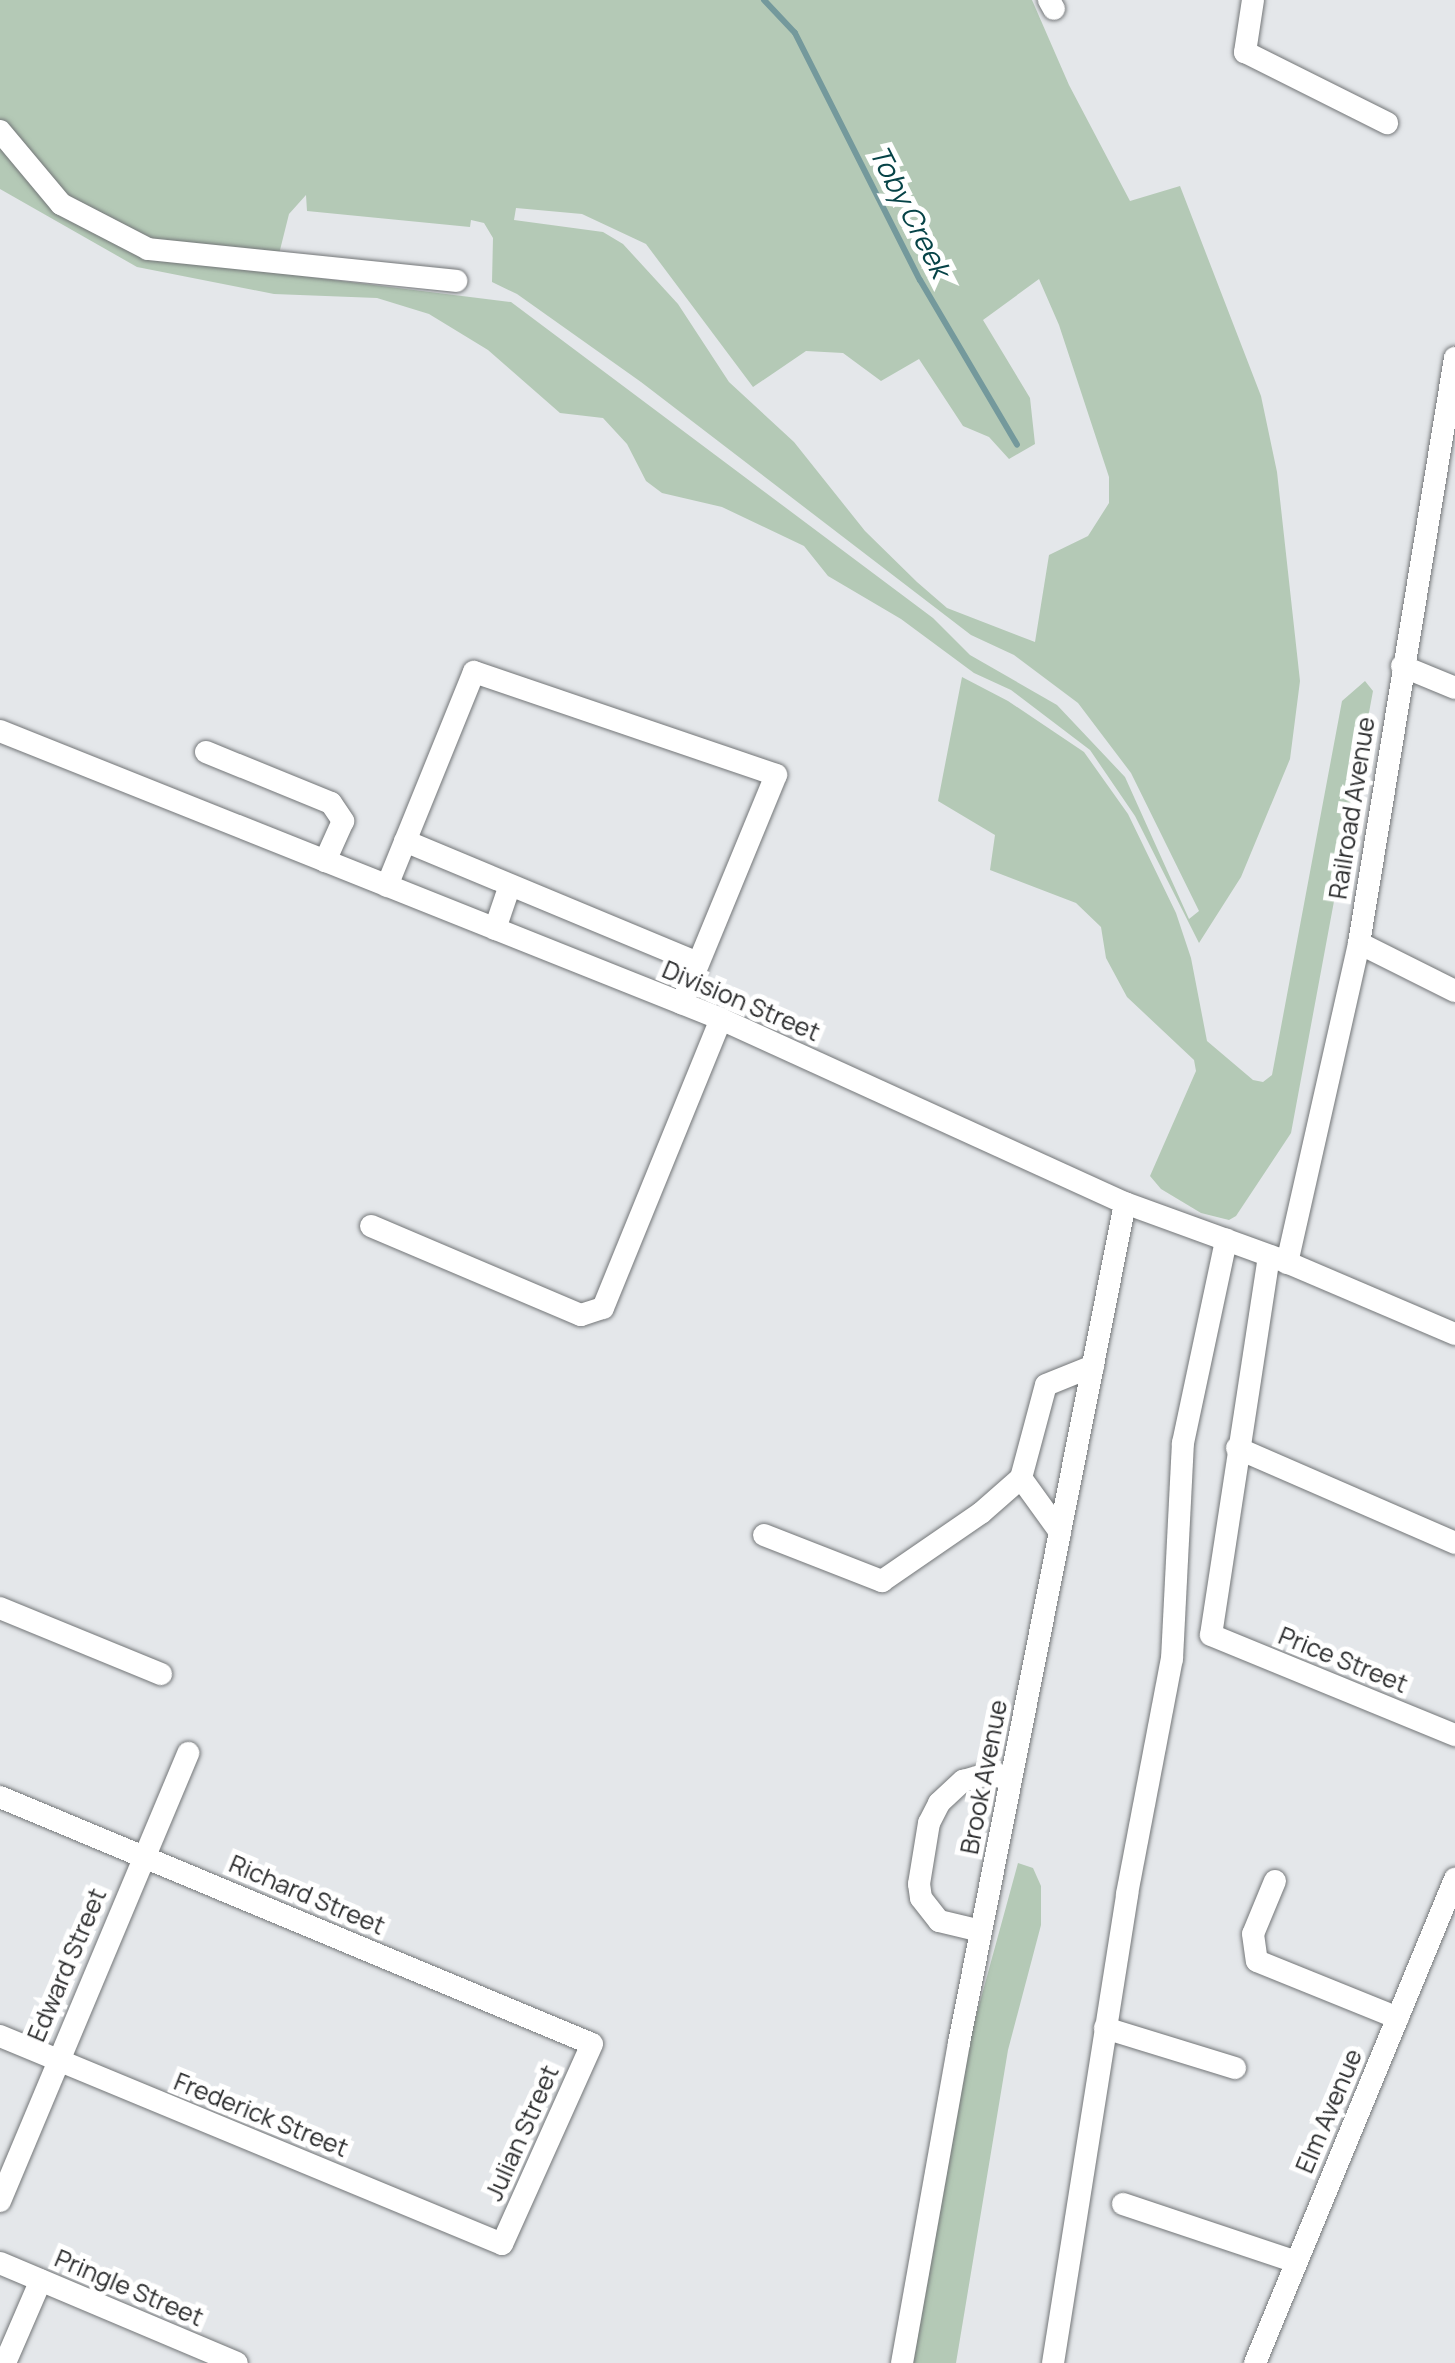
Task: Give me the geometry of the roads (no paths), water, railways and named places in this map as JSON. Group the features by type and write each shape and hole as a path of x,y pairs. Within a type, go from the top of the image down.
{"street":[{"path":"1253,0 1245,52 1387,123"},
{"path":"0,131 61,204 148,249 456,281"},
{"name":"Railroad Avenue","path":"1211,1635 1237,1448 1278,1259 1359,942 1402,666 1449,429 1455,358"},
{"path":"1402,666 1455,688"},
{"path":"386,886 474,672 776,775 682,1004"},
{"name":"Division Street","path":"0,731 721,1019 1125,1203 1278,1259 1455,1334"},
{"path":"206,752 331,803 344,821 325,861"},
{"path":"405,841 698,963"},
{"path":"494,929 510,884"},
{"path":"1359,942 1455,991"},
{"path":"371,1226 581,1314 603,1308 721,1019"},
{"name":"Brook Avenue","path":"902,2363 981,1931 1125,1203"},
{"path":"1053,2363 1105,2028 1172,1659 1183,1444 1226,1240"},
{"path":"764,1535 882,1581 981,1513 1021,1478 1046,1384 1093,1366"},
{"path":"1237,1448 1455,1543"},
{"path":"1021,1478 1060,1532"},
{"path":"0,1608 161,1674"},
{"name":"Price Street","path":"1211,1635 1455,1735"},
{"name":"Edward Street","path":"0,2201 188,1753"},
{"path":"981,1931 939,1921 921,1898 919,1884 930,1823 938,1803 963,1781 984,1775 1012,1778"},
{"name":"Richard Street","path":"0,1797 592,2044"},
{"name":"Elm Avenue","path":"1255,2363 1455,1879"},
{"path":"1276,1881 1254,1934 1257,1960 1398,2018"},
{"path":"1105,2028 1236,2068"},
{"name":"Frederick Street","path":"0,2036 502,2244"},
{"name":"Julian Street","path":"502,2244 592,2044"},
{"path":"1124,2204 1296,2262"},
{"name":"Pringle Street","path":"0,2264 237,2363"},
{"path":"5,2363 41,2280"}],"waterway":[{"name":"Toby Creek","path":"764,0 795,33 920,280 1017,445"}]}
